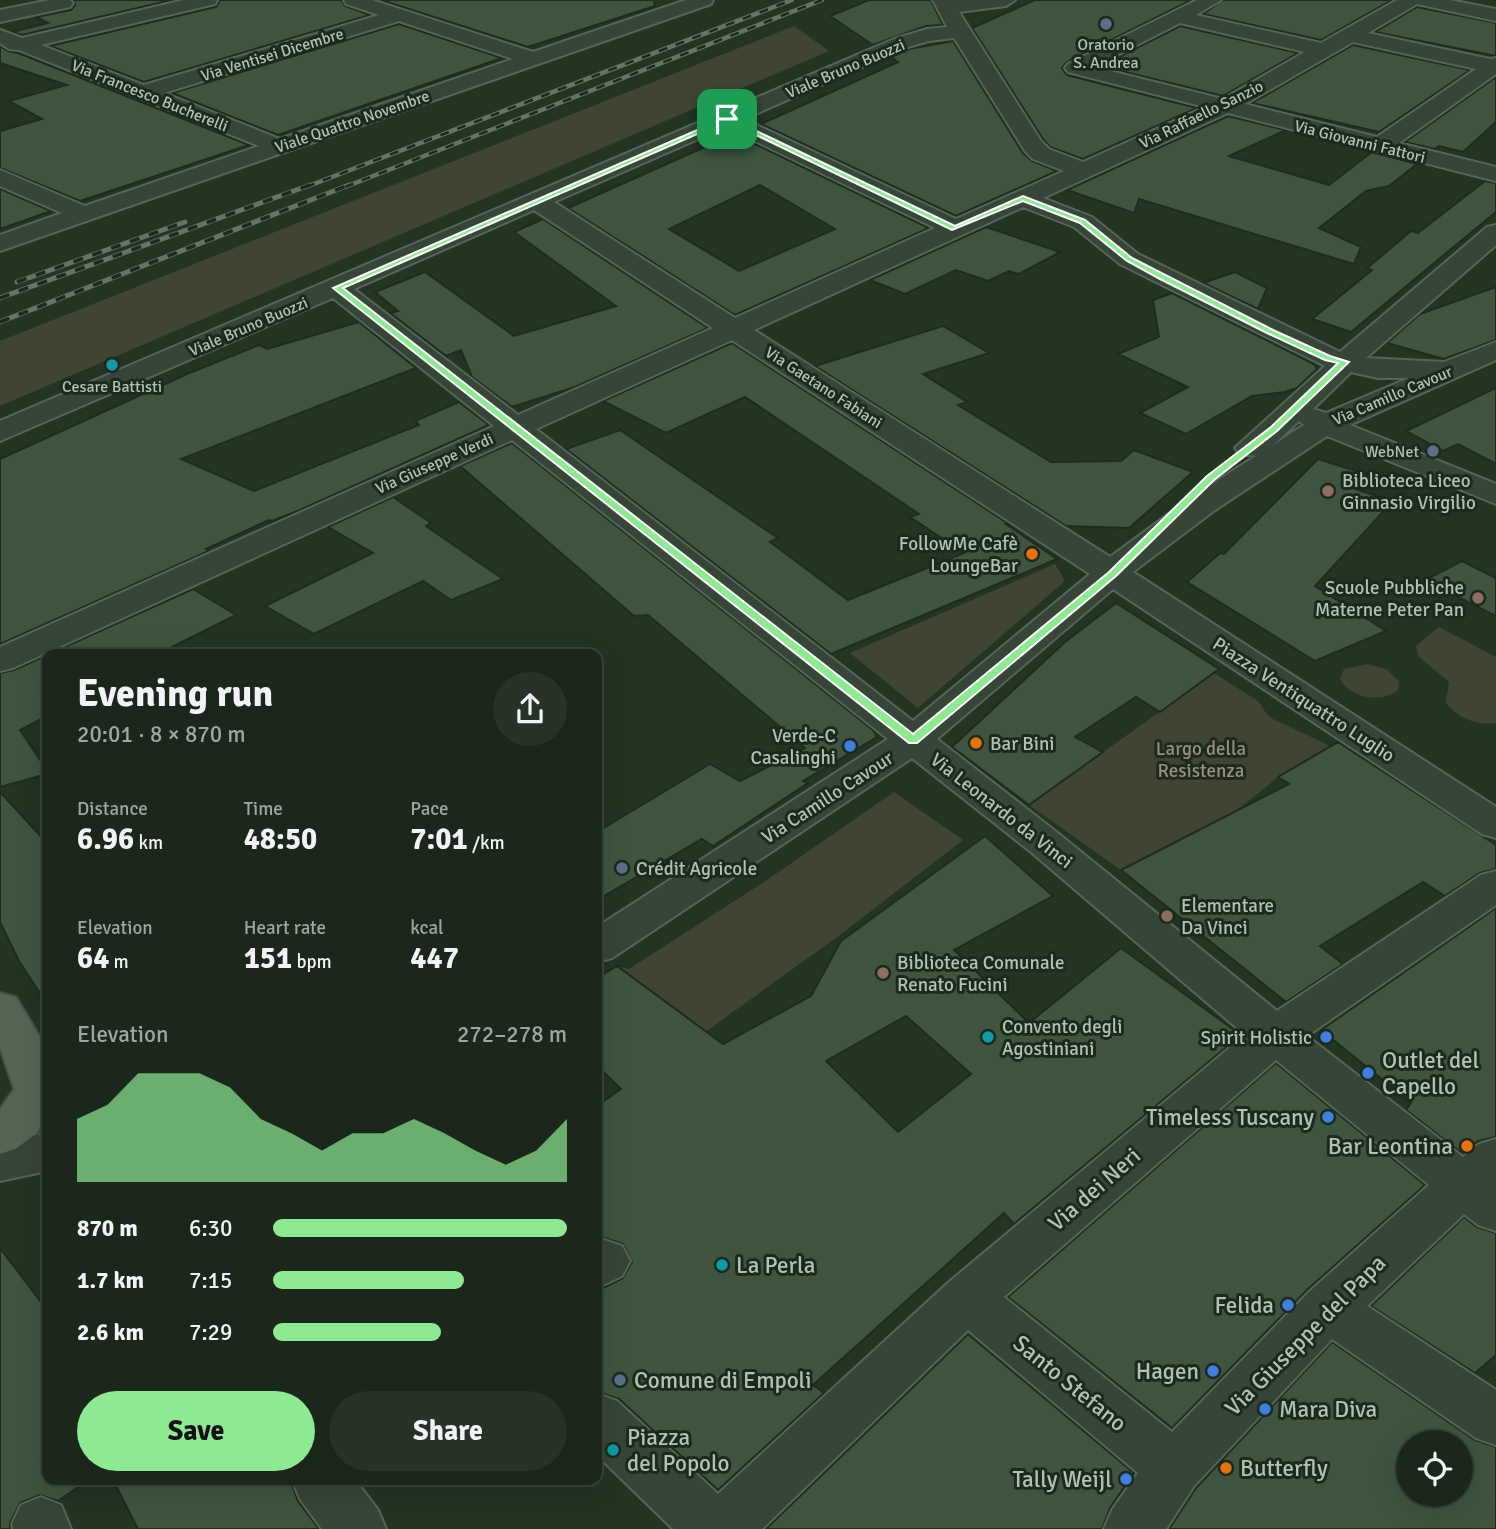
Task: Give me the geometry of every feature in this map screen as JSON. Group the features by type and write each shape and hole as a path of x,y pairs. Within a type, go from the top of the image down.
{"main road":[{"path":"0,1009 28,1056 42,1093"},
{"path":"0,1135 20,1120 42,1097"}],"street":[{"path":"11,47 208,0"},
{"path":"353,0 534,59"},
{"name":"Viale Quattro Novembre","path":"0,243 704,0"},
{"name":"Viale Bruno Buozzi","path":"0,432 901,43 927,35 952,15 1007,0"},
{"path":"1178,17 1212,0"},
{"name":"Via Raffaello Sanzio","path":"1023,198 1224,107 1411,0"},
{"path":"1422,0 1496,15"},
{"path":"0,16 61,1 106,25"},
{"name":"Via Ventisei Dicembre","path":"145,92 399,15"},
{"path":"952,15 974,56 1034,146 1041,154 1083,170"},
{"path":"1178,17 1323,50"},
{"name":"Via Giovanni Fattori","path":"1178,17 1075,68 1496,174"},
{"path":"1349,35 1495,66"},
{"name":"Via Francesco Bucherelli","path":"0,36 11,47 145,92 279,146"},
{"path":"1380,146 1495,66"},
{"path":"727,119 955,228"},
{"path":"0,177 83,215"},
{"path":"1023,198 1083,222 1129,259 1328,358 1378,369 1405,370 1461,365"},
{"name":"Via Giuseppe Verdi","path":"0,660 1023,198"},
{"name":"Via Gaetano Fabiani","path":"536,201 1112,574"},
{"name":"Via Camillo Cavour","path":"1140,549 1311,422 1345,362 1496,232"},
{"name":"Via Leonardo da Vinci","path":"337,288 1045,843 1275,1035 1485,1185"},
{"name":"Via Camillo Cavour","path":"602,944 913,740 1112,574 1210,478 1274,429 1311,422 1496,350"},
{"path":"1311,422 1496,495"},
{"name":"Via Camillo Cavour","path":"1204,503 1253,455 1274,429"},
{"name":"Piazza Ventiquattro Luglio","path":"1112,574 1496,825"},
{"name":"Via dei Neri","path":"721,1529 967,1298 1275,1035 1496,885"},
{"path":"0,1162 42,1153"},
{"name":"Via Giuseppe del Papa","path":"1133,1529 1174,1468 1328,1308 1485,1185"},
{"name":"Santo Stefano","path":"967,1298 1174,1468"},
{"path":"1328,1308 1496,1420"},
{"path":"602,1424 714,1529"},
{"path":"324,1485 357,1529"}],"green space":[{"path":"794,26 829,51 0,406 0,341"},
{"path":"1055,564 1065,581 918,708 850,653"},
{"path":"1439,627 1496,657 1496,723 1475,722 1462,717 1451,708 1446,703 1449,682 1418,656 1416,646"},
{"path":"1368,664 1386,669 1398,680 1398,690 1375,698 1358,695 1345,686 1340,679 1344,669"},
{"name":"Largo della Resistenza","path":"1214,673 1258,701 1269,717 1330,746 1278,777 1235,812 1121,870 1029,805"},
{"path":"894,792 963,840 836,938 705,1032 617,966 629,969 764,882"}],"building":[{"path":"74,0 172,0 22,35 12,32 48,23 36,17 71,10 75,5"},
{"path":"220,0 342,0 345,6 370,15 144,82 50,46 216,7"},
{"path":"381,0 654,0 655,6 528,47"},
{"path":"869,0 931,0 943,25 926,26 873,45 830,16"},
{"path":"1035,0 1191,0 1067,62 1062,68 1067,75 1197,108 1083,159 1050,147 972,28"},
{"path":"1223,0 1392,0 1321,40 1203,14"},
{"path":"1417,7 1496,23 1496,56 1375,32"},
{"path":"399,24 502,58 278,135 172,93"},
{"path":"1180,26 1298,53 1223,96 1101,66"},
{"path":"953,41 1023,153 1032,161 1057,171 956,216 761,124 898,62 891,57 909,49"},
{"path":"1353,45 1470,70 1379,132 1252,103"},
{"path":"0,46 249,145 80,201 0,168 0,131 42,119 9,101 67,85 0,63"},
{"path":"1496,77 1496,122 1463,152 1405,142"},
{"path":"1228,116 1286,130 1229,156 1329,185 1372,152 1417,164 1389,186 1366,191 1319,228 1361,247 1354,264 1139,199 1134,213 1067,190"},
{"path":"734,134 929,228 735,315 568,208","holes":["760,185 835,229 739,271 669,229"]},
{"path":"1485,181 1496,183 1496,212 1351,332 1312,319 1372,270 1367,268 1411,231 1418,233"},
{"path":"0,189 51,211 0,229"},
{"path":"543,219 708,328 575,387 512,407 472,377 461,350 446,356 390,313 398,311 375,292 425,272 514,336 616,306 514,232"},
{"path":"986,227 1060,252 1019,274 1009,271 988,281 956,270 905,294 870,280"},
{"path":"1235,272 1267,288 1258,309 1203,283"},
{"path":"1496,287 1496,340 1444,359 1387,343 1420,314"},
{"path":"1172,293 1314,364 1317,369 1297,388 1252,396 1186,434 1140,413 1188,387 1118,354 1159,337 1153,300"},
{"path":"359,322 416,368 181,459 254,491 419,425 415,421 459,402 489,425 300,510 269,520 206,549 209,551 0,644 0,459 187,374 259,345 267,349"},
{"path":"943,326 989,353 923,374 967,402 958,405 1051,462 1121,461 1134,450 1193,472 1129,528 1066,526 815,366"},
{"path":"732,343 1009,524 1006,524 1057,559 831,654 566,449 620,430 778,538 770,542 848,600 964,553 910,517 919,514 745,397 666,433 603,401"},
{"path":"1496,388 1496,464 1458,444 1443,451 1406,431"},
{"path":"512,443 873,730 877,737 803,781 808,783 713,846 702,839 602,897 602,829 710,764 740,781 805,748 648,615 634,616 460,466"},
{"path":"1318,459 1372,476 1358,490 1393,501 1315,586 1386,631 1315,661 1187,582 1220,553 1224,554"},
{"path":"393,497 431,523 426,526 503,579 451,600 423,581 314,634 265,606 373,553 328,527"},
{"name":"Scuole Pubbliche Materne Peter Pan","path":"1462,561 1496,578 1496,616 1425,580"},
{"path":"193,589 236,615 168,649 60,649"},
{"path":"1116,603 1219,669 1160,712 1136,697 1075,737 1103,752 1029,805 952,747 1065,642"},
{"path":"42,657 42,719 20,730 42,763 42,775 0,787 0,673 14,670"},
{"path":"1338,742 1496,845 1496,869 1480,873 1445,896 1423,882 1320,946 1343,964 1286,1002 1121,870 1289,784 1278,777"},
{"path":"0,792 42,838 42,996 19,961 0,922"},
{"path":"985,836 1053,896 954,950 1029,1023 1121,948 1241,1035 1014,1224 1004,1213 813,1385 824,1393 718,1490 619,1399 602,1394 602,1288 623,1278 632,1262 623,1244 602,1238 602,1102 621,1089 602,1071 602,975 617,966 723,1044 811,996 841,941","holes":["906,1016 971,1074 898,1132 826,1061"]},
{"path":"1496,908 1496,1137 1478,1141 1463,1154 1406,1110 1411,1103 1321,1030"},
{"path":"1276,1063 1425,1185 1307,1290 1172,1428 1008,1297"},
{"path":"1464,1217 1477,1227 1496,1233 1496,1355 1475,1373 1371,1306"},
{"path":"0,1248 42,1303 42,1485 81,1485 58,1501 40,1495 20,1503 10,1523 10,1529 0,1529"},
{"path":"968,1334 1134,1473 1110,1508 1102,1529 766,1529"},
{"path":"1332,1342 1460,1430 1396,1430 1396,1507 1473,1507 1473,1439 1496,1447 1496,1529 1169,1529 1196,1488"},
{"path":"116,1485 292,1485 298,1501 319,1529 138,1529"}],"railway":[{"path":"306,187 792,0"},
{"path":"345,187 822,0"},
{"path":"0,298 310,185"},
{"path":"0,322 349,185"},
{"path":"17,282 185,222"}],"place":[{"name":"Oratorio S. Andrea","path":"1106,24"},
{"name":"Cesare Battisti","path":"112,365"},
{"name":"WebNet","path":"1433,451"},
{"name":"Biblioteca Liceo Ginnasio Virgilio","path":"1328,491"},
{"name":"FollowMe Cafè LoungeBar","path":"1032,554"},
{"name":"Scuole Pubbliche Materne Peter Pan","path":"1478,598"},
{"name":"Bar Bini","path":"976,743"},
{"name":"Verde-C Casalinghi","path":"850,746"},
{"name":"Crédit Agricole","path":"622,868"},
{"name":"Elementare Da Vinci","path":"1167,916"},
{"name":"Biblioteca Comunale Renato Fucini","path":"883,973"},
{"name":"Convento degli Agostiniani","path":"988,1037"},
{"name":"Spirit Holistic","path":"1326,1037"},
{"name":"Outlet del Capello","path":"1368,1073"},
{"name":"Timeless Tuscany","path":"1328,1117"},
{"name":"Bar Leontina","path":"1467,1146"},
{"name":"La Perla","path":"722,1265"},
{"name":"Felida","path":"1288,1305"},
{"name":"Hagen","path":"1213,1371"},
{"name":"Comune di Empoli","path":"620,1380"},
{"name":"Mara Diva","path":"1265,1409"},
{"name":"Piazza del Popolo","path":"613,1450"},
{"name":"Butterfly","path":"1226,1468"},
{"name":"Tally Weijl","path":"1126,1479"}],"route":[{"path":"727,119 955,228 1023,198 1063,212 1083,222 1129,259 1270,331 1328,358 1345,362 1274,429 1210,478 1112,574 913,740 530,436 337,288 727,119"}]}
